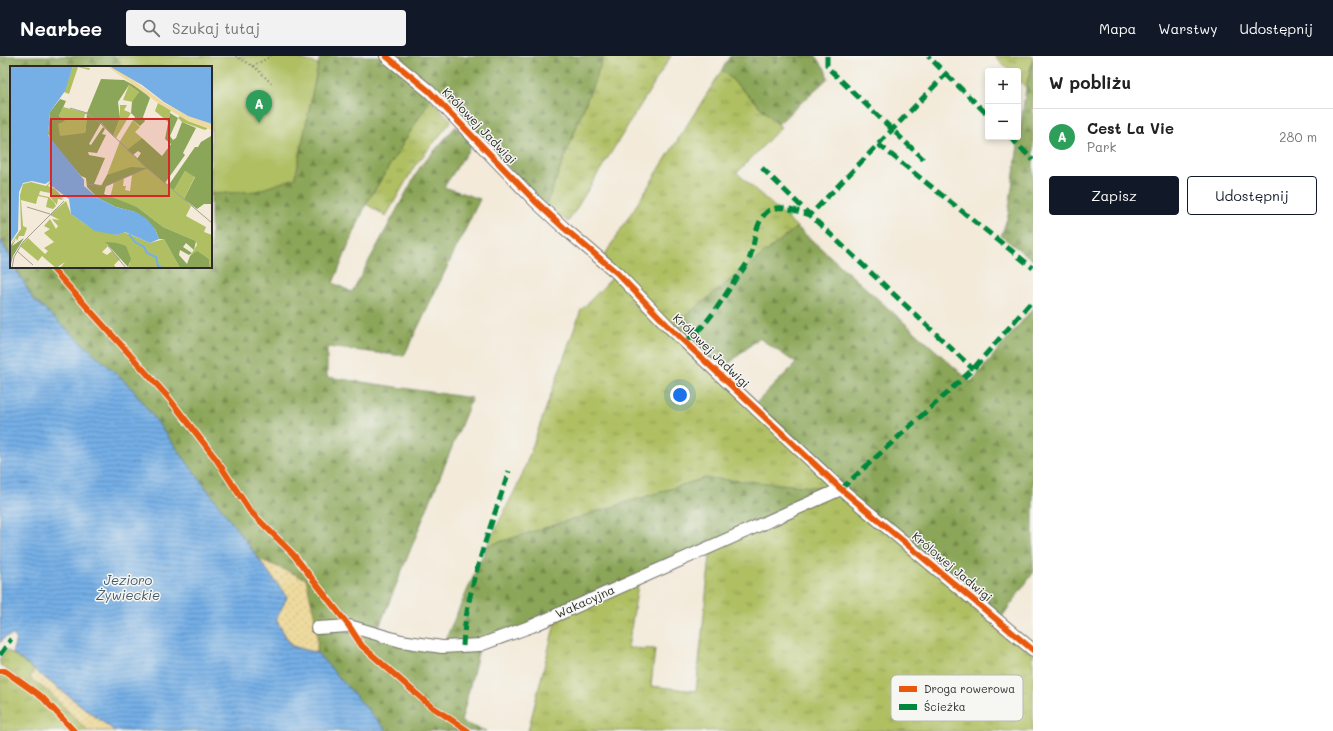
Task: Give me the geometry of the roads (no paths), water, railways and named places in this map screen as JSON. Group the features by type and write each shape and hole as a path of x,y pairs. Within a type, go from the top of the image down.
{"street":[{"name":"Królowej Jadwigi","path":"386,56 429,91 535,201 617,273 670,328 841,489 1033,650"},
{"name":"Wakacyjna","path":"317,628 349,626 401,641 442,647 480,645 532,626 841,489"}],"water":[{"name":"Jezioro Żywieckie","path":"0,239 10,257 10,268 16,268 33,299 131,387 287,597 276,620 291,646 317,653 387,731 115,731 12,653 16,639 14,635 5,637 0,643"}],"place":[{"name":"Cest La Vie","path":"259,123"}]}
